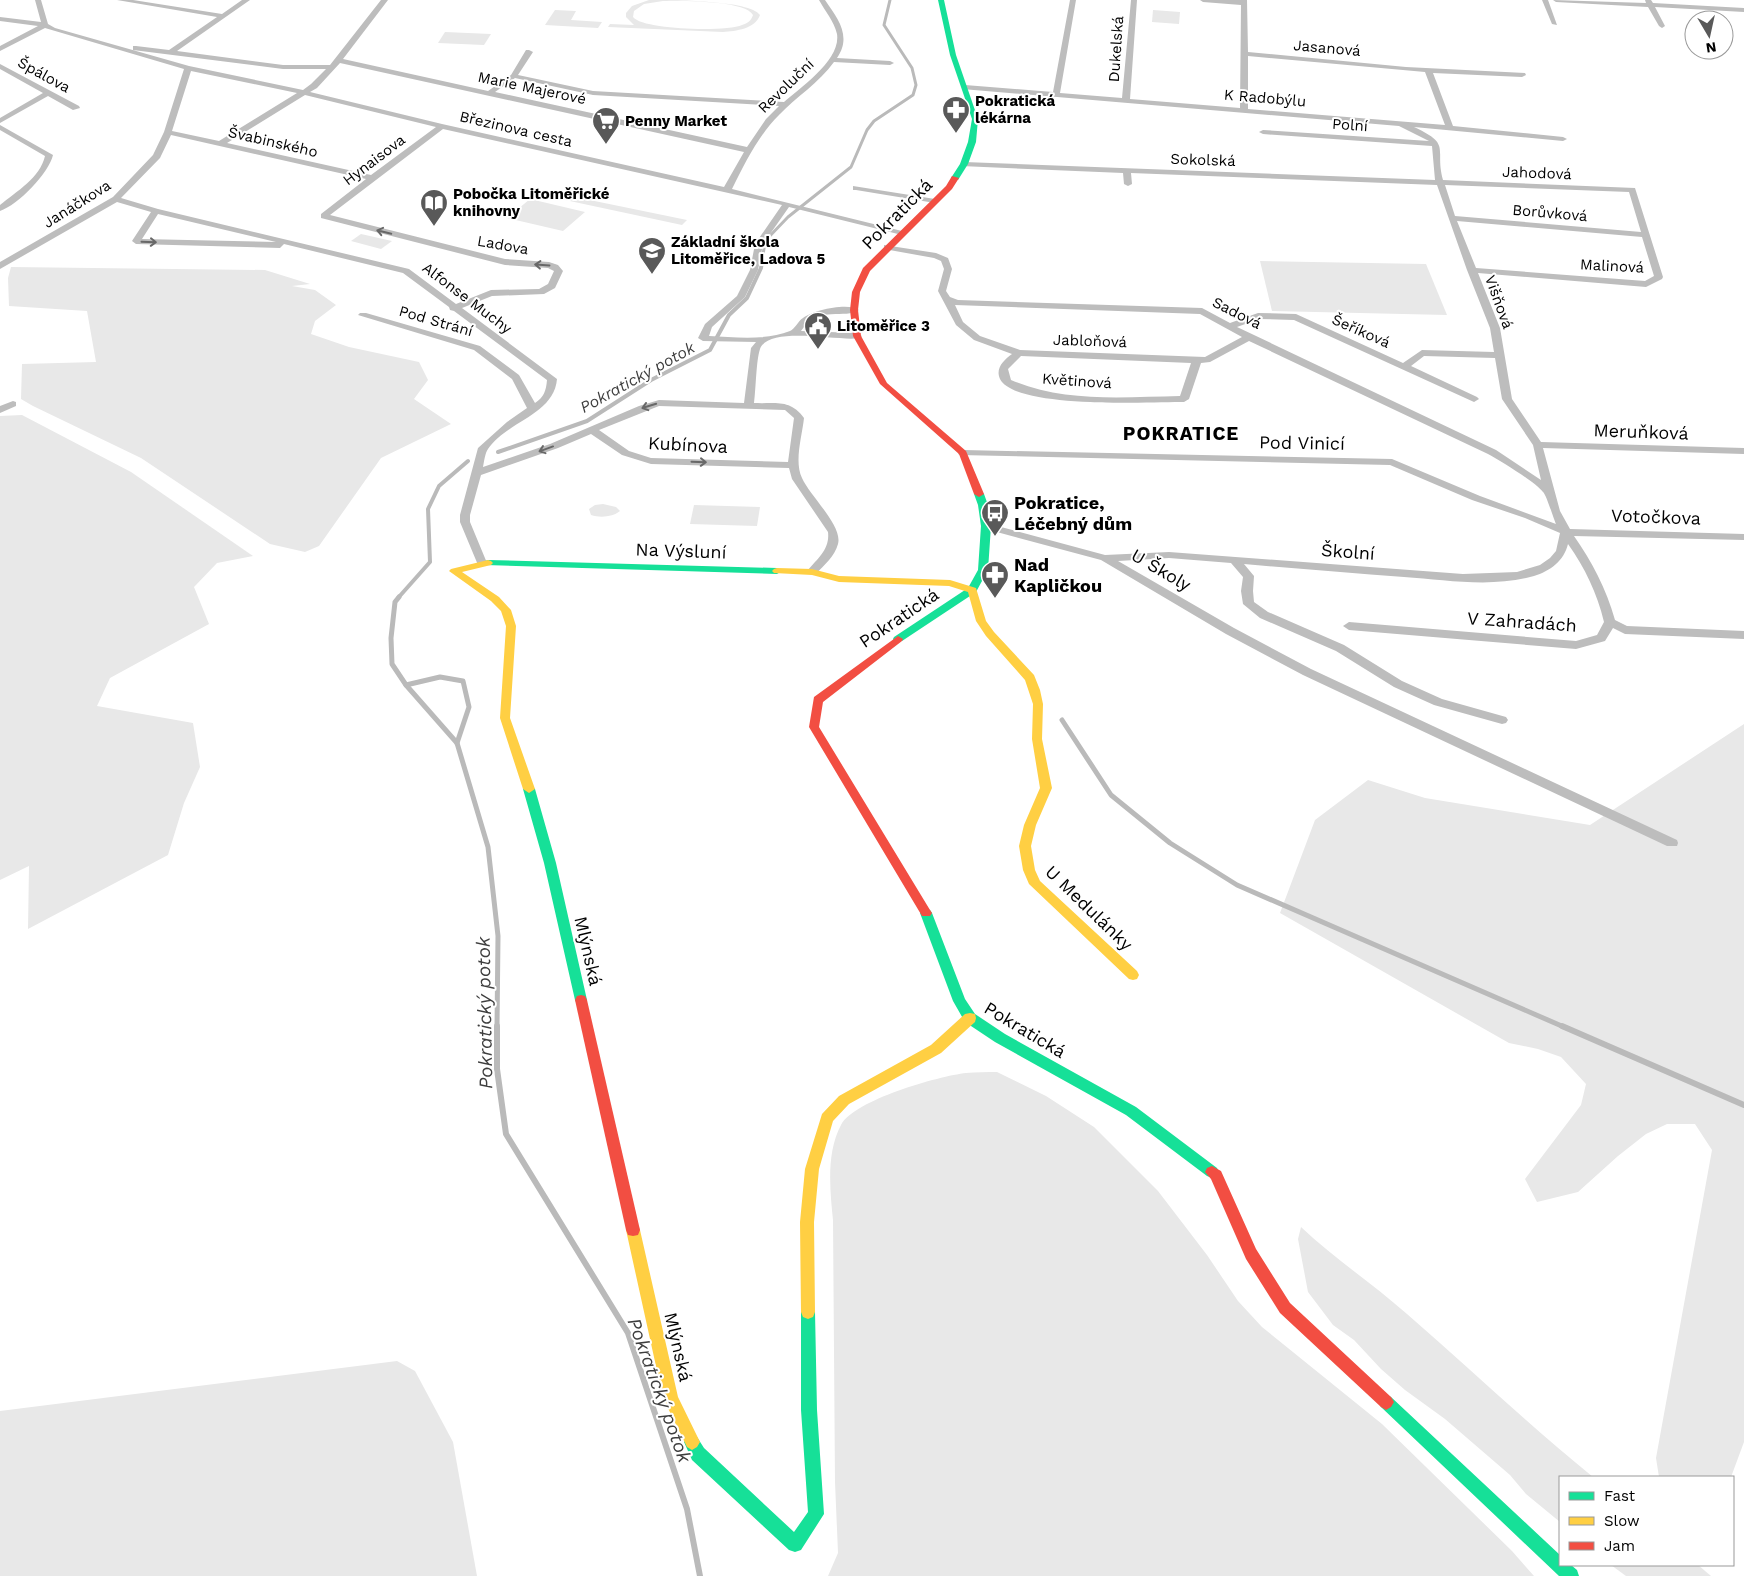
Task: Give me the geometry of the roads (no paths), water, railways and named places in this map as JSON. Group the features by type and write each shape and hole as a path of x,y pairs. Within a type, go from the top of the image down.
{"street":[{"path":"38,0 45,25"},
{"path":"120,0 222,16"},
{"path":"172,51 247,0"},
{"path":"220,144 314,86 338,60 385,0"},
{"name":"Revoluční","path":"727,190 748,150 770,118 833,60 840,46 840,31 822,0"},
{"name":"Pokratická","path":"941,0 953,55 966,87 975,118 972,142 964,164 949,187 866,270 856,292 854,310 857,336 884,384 963,453 983,504 986,526 983,570 972,590 880,651 818,700 814,727 924,907 959,1001 970,1018 1000,1038 1131,1111 1216,1175 1251,1254 1285,1308 1559,1565"},
{"path":"1056,95 1073,0"},
{"name":"Dukelská","path":"1126,100 1134,0"},
{"path":"1203,0 1244,1 1244,110"},
{"path":"1545,0 1555,24"},
{"path":"1556,0 1649,2 1744,10"},
{"path":"1649,2 1662,26"},
{"name":"Březinova cesta","path":"0,19 45,25 188,68 303,92 902,232"},
{"name":"Špálova","path":"0,49 45,25"},
{"path":"125,50 140,47 283,67 332,67"},
{"path":"489,93 514,76 529,52"},
{"name":"Jasanová","path":"1245,54 1406,69 1522,75"},
{"name":"Marie Majerové","path":"338,60 748,150"},
{"path":"833,60 890,63"},
{"name":"Špálova","path":"0,66 76,108"},
{"name":"Janáčkova","path":"0,266 116,199 157,156 168,132 188,68"},
{"path":"1428,70 1450,128"},
{"path":"514,76 593,93 787,104"},
{"name":"K Radobýlu","path":"966,87 1563,139"},
{"path":"0,121 48,93"},
{"path":"1401,124 1425,134 1436,144"},
{"name":"Hynaisova","path":"324,216 442,126"},
{"path":"0,127 49,155 48,164 36,178 0,209"},
{"name":"Švabinského","path":"168,132 372,178"},
{"name":"Polní","path":"1262,132 1436,144"},
{"name":"Višňová","path":"1436,144 1438,177 1471,270 1492,320 1507,399 1538,445 1548,490 1555,511 1566,532"},
{"name":"Sokolská","path":"964,164 1441,183"},
{"path":"1127,170 1128,184"},
{"name":"Jahodová","path":"1441,183 1632,190"},
{"path":"856,188 935,201"},
{"name":"Malinová","path":"1471,270 1646,284 1659,277 1632,190"},
{"name":"Alfonse Muchy","path":"116,199 156,211 300,244 406,271 453,308 552,379 551,390 548,395 533,409 510,424 483,448 476,473"},
{"path":"787,204 760,244 754,270 741,297 708,326 706,338 764,339 795,333 857,336"},
{"path":"156,211 136,241 300,244"},
{"name":"Ladova","path":"324,216 505,262 549,265 558,269 559,272 552,286 541,292 491,293 453,308"},
{"name":"Borůvková","path":"1452,218 1646,234"},
{"path":"888,247 936,256 945,260 948,268 942,291 948,299"},
{"name":"Sadová","path":"948,299 964,304 1202,311 1249,337 1492,452 1548,490"},
{"name":"Jabloňová","path":"948,299 960,323 977,338 1019,353 1207,360 1249,337"},
{"path":"795,333 800,324 814,314 834,310 854,310"},
{"name":"Pod Strání","path":"363,315 477,348 516,377 533,409"},
{"name":"Šeříková","path":"1230,326 1258,316 1296,318 1474,399"},
{"path":"749,404 756,348 764,339"},
{"path":"1404,367 1422,352 1499,355"},
{"name":"Květinová","path":"1019,353 1004,365 1004,377 1007,382 1036,394 1065,398 1184,399 1197,360"},
{"name":"Kubínova","path":"476,473 554,446 590,429 659,402 749,404 786,407 798,414 799,418 793,465 633,458 590,429"},
{"path":"0,410 13,404"},
{"name":"Meruňková","path":"1538,445 1744,451"},
{"name":"Pod Vinicí","path":"963,453 1392,462 1476,498 1529,516 1566,532"},
{"path":"793,465 797,478 833,532 834,544 812,572"},
{"path":"476,473 464,522 482,563"},
{"name":"U Školy","path":"986,526 1105,558 1230,631 1307,672 1672,842"},
{"path":"1566,532 1590,566 1604,600 1610,622 1625,630 1744,635"},
{"name":"Votočkova","path":"1566,532 1744,537"},
{"name":"Školní","path":"1105,558 1170,555 1464,578 1501,577 1534,572 1544,568 1561,551 1566,532"},
{"path":"1234,560 1249,576 1247,591 1249,604 1259,612 1340,648 1385,676 1438,702 1502,720"},
{"name":"Na Výsluní","path":"482,563 812,572 840,579 950,583 972,590"},
{"name":"Mlýnská","path":"482,563 454,571 500,604 506,610 511,626 505,718 532,797 550,864 671,1398 698,1454 795,1544 816,1514 809,1410 807,1222 812,1169 827,1118 844,1100 936,1049 970,1018"},
{"name":"U Medulánky","path":"972,590 981,621 990,634 1030,678 1038,704 1037,739 1046,788 1025,838 1025,858 1028,871 1035,884 1133,975"},
{"name":"V Zahradách","path":"1349,626 1576,645 1601,638 1610,622"},
{"name":"Pokratická","path":"1560,1566 1571,1576"}],"waterway":[{"name":"Pokratický potok","path":"762,263 765,241 788,217 851,167 867,130 874,121 913,95 916,85 912,68 884,25 890,0"},
{"name":"Pokratický potok","path":"498,452 587,421 651,380 710,350 729,315 747,298 761,268 762,261"},
{"name":"Pokratický potok","path":"398,598 430,562 428,509 439,486 468,461"},
{"name":"Pokratický potok","path":"399,597 395,602 391,638 392,664 406,685"},
{"path":"406,685 440,677 463,681 469,707 457,743"},
{"name":"Pokratický potok","path":"406,685 457,743"},
{"path":"1062,720 1111,795 1170,843 1237,885 1564,1027"},
{"name":"Pokratický potok","path":"457,743 488,847 498,936 497,1027"},
{"path":"1562,1026 1744,1105"},
{"name":"Pokratický potok","path":"497,1027 497,1069 506,1134 628,1333 687,1509 700,1576"}],"place":[{"name":"Pokratická lékárna","path":"956,134"},
{"name":"Penny Market","path":"606,145"},
{"name":"Pobočka Litoměřické knihovny","path":"434,227"},
{"name":"Základní škola Litoměřice, Ladova 5","path":"652,275"},
{"name":"Litoměřice 3","path":"818,350"},
{"name":"Pokratice, Léčebný dům","path":"995,537"},
{"name":"Nad Kapličkou","path":"995,599"}],"district":[{"name":"POKRATICE","path":"1181,433"}]}
